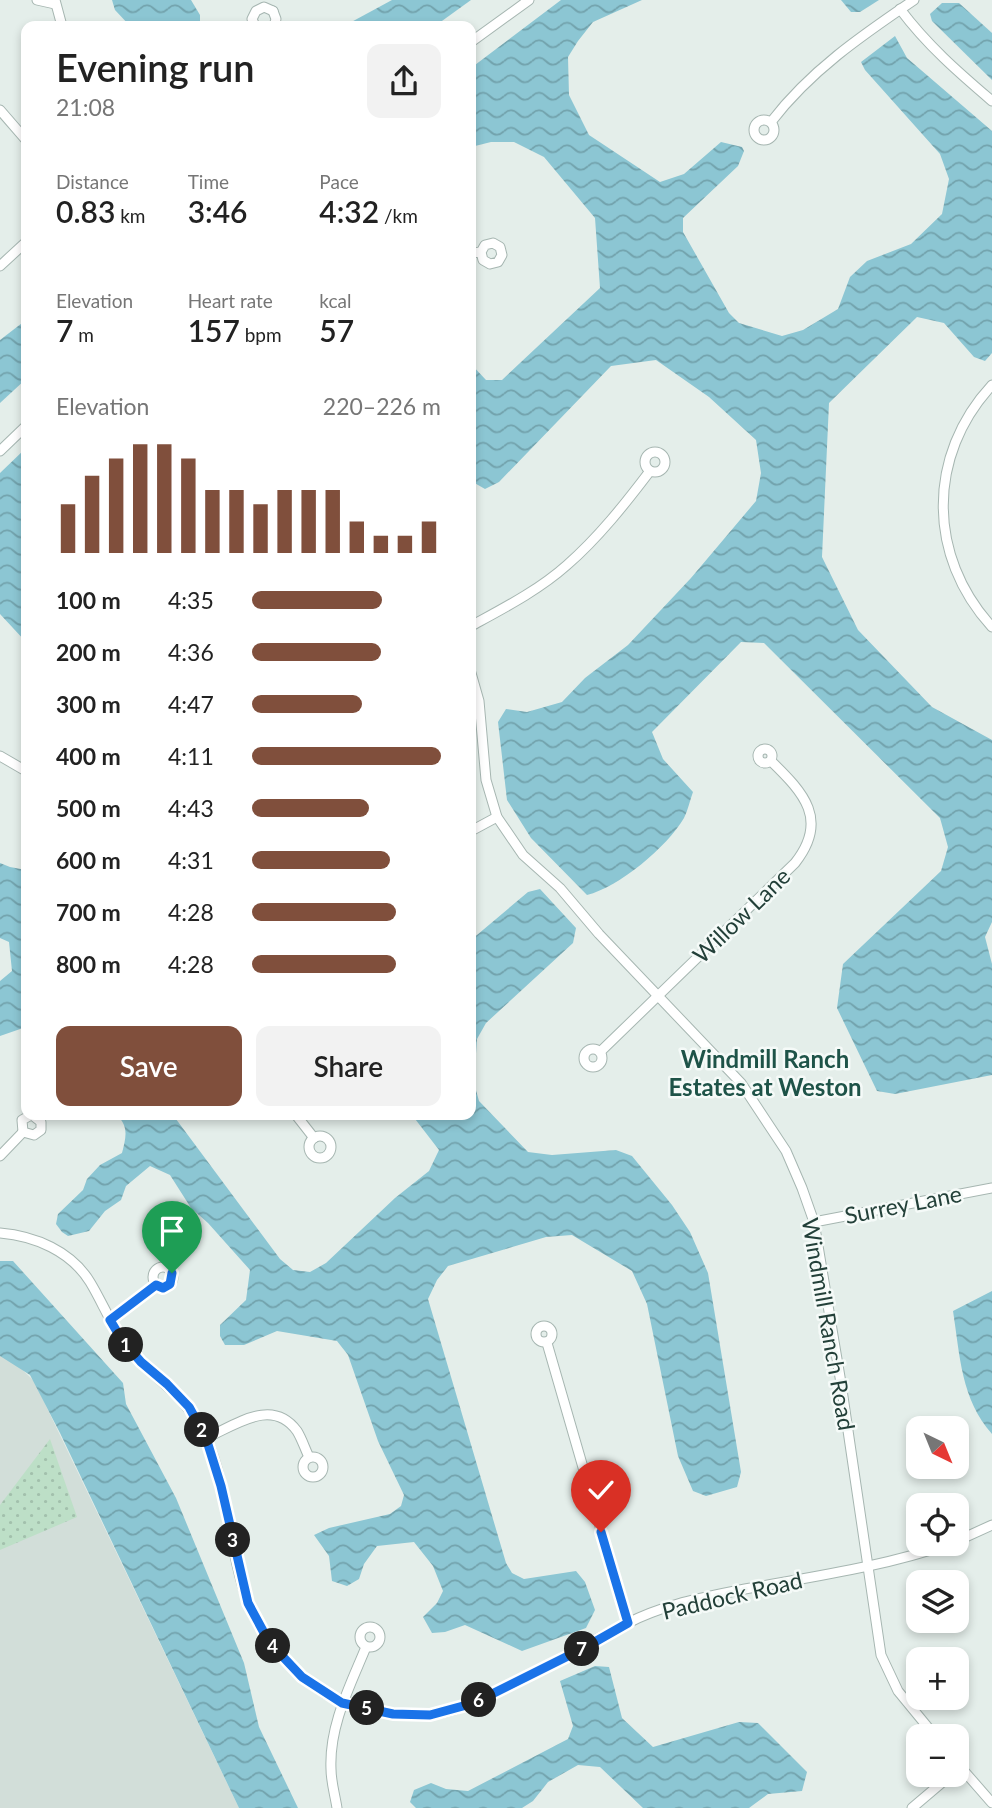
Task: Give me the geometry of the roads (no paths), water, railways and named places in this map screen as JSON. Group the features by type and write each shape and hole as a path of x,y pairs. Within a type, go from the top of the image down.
{"street":[{"path":"37,0 55,2 61,21"},
{"path":"476,38 529,0"},
{"path":"771,122 790,96 816,71 914,0"},
{"path":"273,11 279,1"},
{"path":"253,21 256,11 264,7 273,11 275,21"},
{"path":"901,9 939,55 992,101"},
{"path":"0,110 21,134"},
{"path":"2,259 21,246"},
{"path":"992,385 977,401 954,441 944,480 943,520 951,560 976,609 992,627"},
{"path":"0,451 21,431"},
{"path":"476,623 518,600 567,565 617,512 650,471"},
{"name":"Windmill Ranch Road","path":"476,690 486,780 497,817 523,855 561,888 599,934 741,1083 786,1151 814,1222 881,1655 898,1691 925,1724"},
{"path":"0,756 21,768"},
{"name":"Willow Lane","path":"600,1052 795,863 806,849 811,816 806,801 797,786 771,761"},
{"path":"476,828 497,817"},
{"path":"0,1156 23,1132 24,1120"},
{"path":"23,1132 34,1135 41,1130 39,1120"},
{"path":"300,1120 314,1138"},
{"name":"Surrey Lane","path":"814,1222 992,1188"},
{"name":"Paddock Road","path":"0,1233 21,1235 53,1247 74,1262 89,1279 122,1340 141,1362 189,1407 206,1438 221,1486 248,1603 269,1642 285,1660 302,1677 342,1703 393,1714 430,1715 474,1703 628,1623 676,1603 908,1556"},
{"path":"110,1320 156,1285"},
{"path":"547,1342 628,1623"},
{"path":"206,1438 254,1416 273,1413 288,1421 298,1432 309,1457"},
{"path":"969,1536 992,1525"},
{"path":"337,1808 331,1769 335,1730 342,1703 366,1647"},
{"path":"969,1779 992,1803"},
{"path":"912,1808 937,1787"}],"water":[{"path":"112,0 191,0 200,15 200,21 125,21 115,10"},
{"path":"392,0 471,0 442,21 353,21"},
{"path":"561,0 642,0 593,22 578,41 568,57 569,95 589,135 660,182 684,174 721,142 742,147 744,151 738,166 683,218 683,232 729,313 739,323 782,336 803,330 838,309 850,277 867,261 911,244 942,214 949,179 940,154 865,70 861,62 895,36 907,58 992,131 992,353 985,361 974,357 944,323 917,317 829,403 822,557 858,630 932,707 992,740 992,922 985,937 992,964 992,1075 895,1094 877,1091 837,1008 843,964 941,871 948,847 940,818 764,643 741,642 652,732 663,759 693,792 684,818 666,841 641,864 613,884 587,895 531,838 507,800 498,722 506,709 527,712 562,702 585,678 628,645 691,578 756,501 761,473 756,440 709,397 656,360 611,366 499,482 485,489 476,484 476,369 486,380 502,380 600,288 595,218 544,157 514,142 491,142 476,146 476,64"},
{"path":"841,0 879,0 860,12 851,12"},
{"path":"942,3 959,3 992,33 992,80 932,21 930,14"},
{"path":"21,324 21,384 0,403 0,340"},
{"path":"21,453 21,637 0,614 0,473"},
{"path":"0,863 21,869 21,1029 0,1036 0,981 12,971 9,942 0,938"},
{"path":"540,889 576,928 573,943 486,1023 477,1039 476,1054 476,936 528,892"},
{"path":"476,1090 479,1101 528,1152 552,1155 616,1150 632,1156 690,1232 708,1273 741,1472 737,1487 706,1496 693,1491 678,1456 647,1304 632,1271 572,1235 546,1237 448,1266 437,1280 428,1299 506,1563 512,1573 524,1579 576,1571 585,1582 595,1610 586,1628 522,1651 465,1625 432,1633 423,1617 437,1603 443,1591 433,1566 414,1542 377,1546 364,1564 359,1579 347,1586 332,1581 329,1556 314,1535 329,1528 390,1514 401,1506 404,1495 378,1441 348,1355 337,1341 277,1331 244,1345 225,1345 220,1336 220,1325 246,1300 250,1270 191,1208 170,1175 150,1166 126,1186 121,1200 105,1211 89,1231 68,1236 56,1224 58,1214 83,1190 87,1179 100,1165 122,1153 125,1132 120,1120 177,1120 280,1259 293,1270 310,1272 326,1263 395,1198 429,1171 439,1150 416,1120 476,1120"},
{"path":"0,1261 13,1261 123,1383 126,1404 176,1498 244,1663 259,1727 298,1808 239,1808 30,1375 0,1356"},
{"path":"992,1291 992,1434 982,1421 968,1392 953,1311"},
{"path":"595,1666 609,1667 622,1718 653,1747 739,1722 758,1723 807,1772 802,1791 768,1794 749,1808 643,1808 600,1767 578,1765 548,1782 533,1801 522,1808 416,1808 410,1802 414,1790 431,1783 446,1789 468,1791 568,1739 573,1726 560,1681"}],"district":[{"name":"Windmill Ranch Estates at Weston","path":"765,1072"}]}
